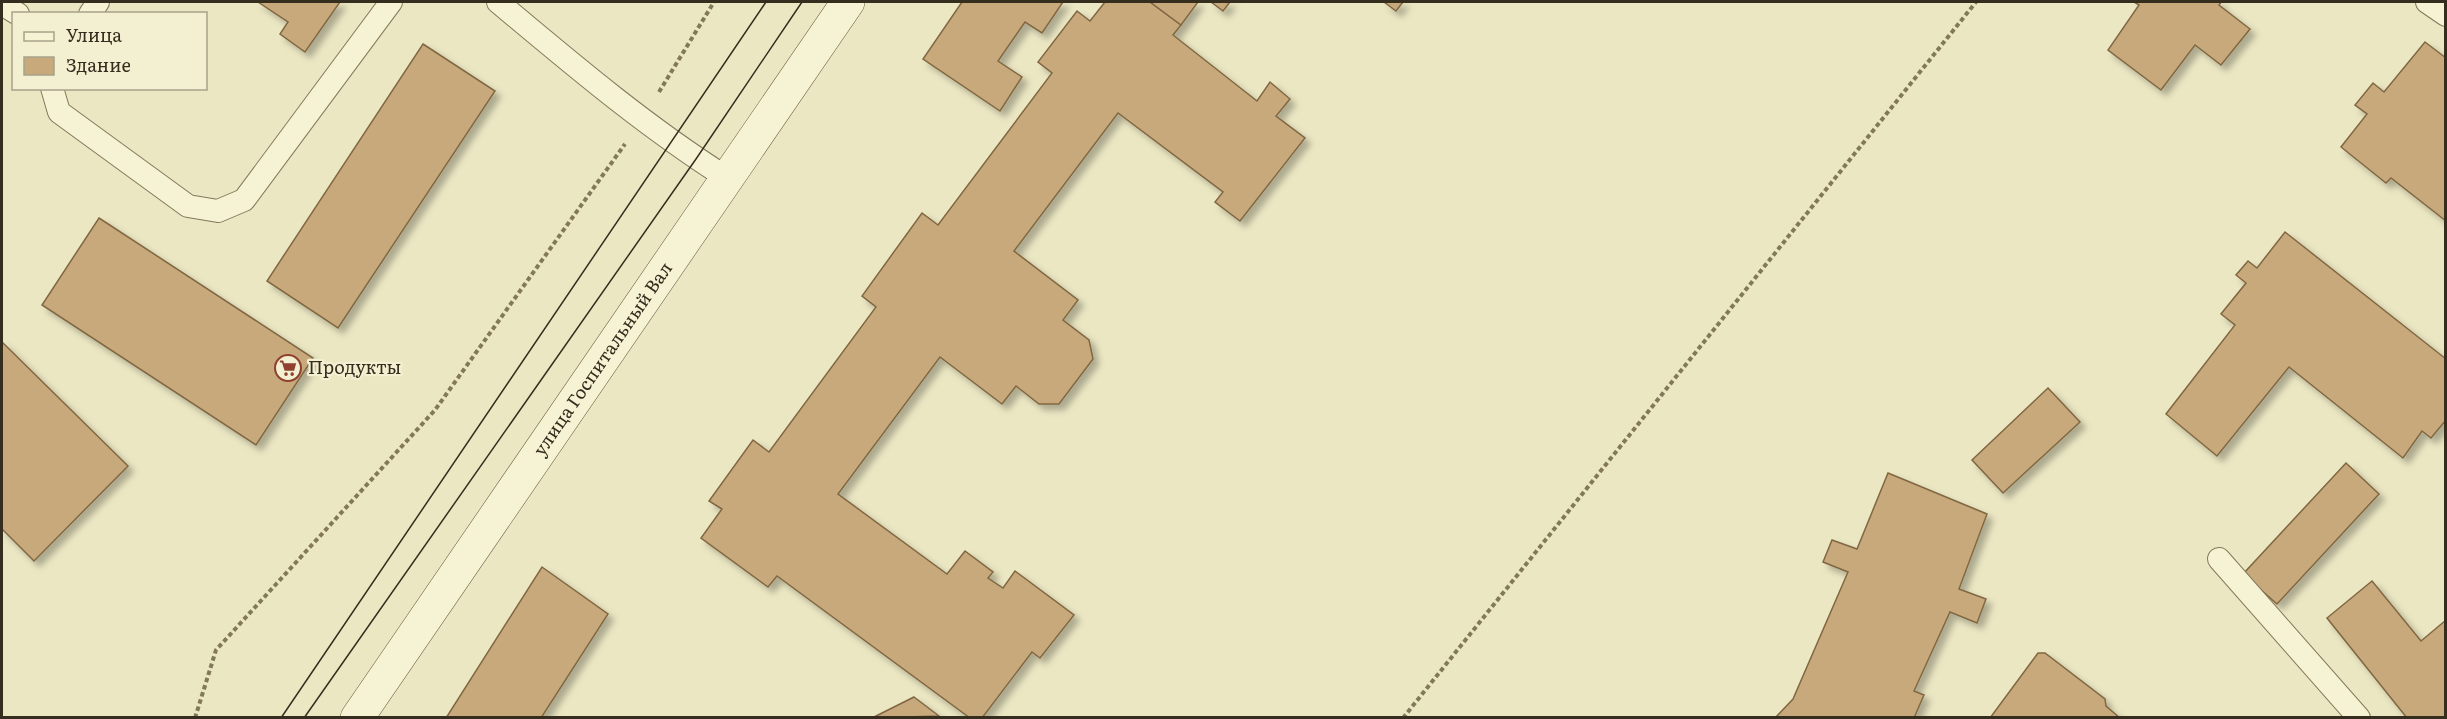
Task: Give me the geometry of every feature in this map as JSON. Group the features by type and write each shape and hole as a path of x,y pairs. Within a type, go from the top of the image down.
{"main road":[{"name":"улица Госпитальный Вал","path":"357,717 848,2"}],"lane":[{"path":"53,90 59,112 188,206 218,211 244,200 391,2"},
{"path":"498,2 642,120 727,178"},
{"path":"2427,2 2445,15"},
{"path":"2,4 15,12"},
{"path":"2219,559 2359,717"}],"path":[{"path":"195,717 216,650 435,410 642,120 714,2"},
{"path":"1403,717 1976,2"}],"building":[{"path":"258,2 340,2 305,52 280,34 288,22"},
{"path":"962,2 1063,2 1042,33 1025,22 998,61 1022,77 1000,111 923,59"},
{"path":"1105,2 1150,2 1181,25 1173,35 1257,101 1270,82 1290,99 1276,116 1305,138 1240,221 1215,202 1223,192 1118,113 1014,251 1078,300 1063,320 1089,340 1093,359 1059,404 1039,404 1016,386 1002,404 940,357 838,494 947,574 965,551 993,572 988,578 1003,588 1015,571 1074,615 1040,658 1032,652 982,718 970,718 777,576 768,587 701,538 722,509 709,501 753,440 769,452 876,307 862,296 922,213 938,225 1052,73 1038,62 1077,11 1090,21"},
{"path":"1150,2 1198,2 1181,25"},
{"path":"1211,2 1230,2 1223,11"},
{"path":"1384,2 1403,2 1396,11"},
{"path":"2134,2 2221,2 2219,5 2250,29 2221,65 2195,45 2161,90 2108,50 2139,5"},
{"path":"2425,42 2446,58 2446,221 2391,178 2386,183 2341,147 2367,114 2355,105 2373,83 2384,92"},
{"path":"423,44 495,91 338,328 267,281"},
{"path":"99,218 313,358 256,445 42,305"},
{"path":"2285,232 2446,359 2446,420 2431,438 2422,431 2403,458 2289,367 2217,456 2166,414 2235,325 2221,314 2246,283 2236,275 2248,261 2257,268"},
{"path":"2,342 128,466 34,561 2,529"},
{"path":"2048,388 2080,422 2003,493 1972,460"},
{"path":"2346,463 2379,494 2277,604 2243,574"},
{"path":"1888,473 1987,514 1959,589 1986,599 1977,623 1950,612 1914,691 1924,695 1914,718 1775,718 1793,699 1848,572 1823,562 1832,540 1857,549"},
{"path":"542,567 608,614 541,718 446,718"},
{"path":"2372,581 2421,641 2446,620 2446,718 2407,718 2327,618"},
{"path":"2038,653 2045,653 2105,699 2106,706 2120,718 1990,718"},
{"path":"914,697 939,716 872,718"}],"tram line":[{"path":"281,718 766,2"},
{"path":"304,718 696,159 802,2"}],"place":[{"name":"Продукты","path":"288,368"}]}
